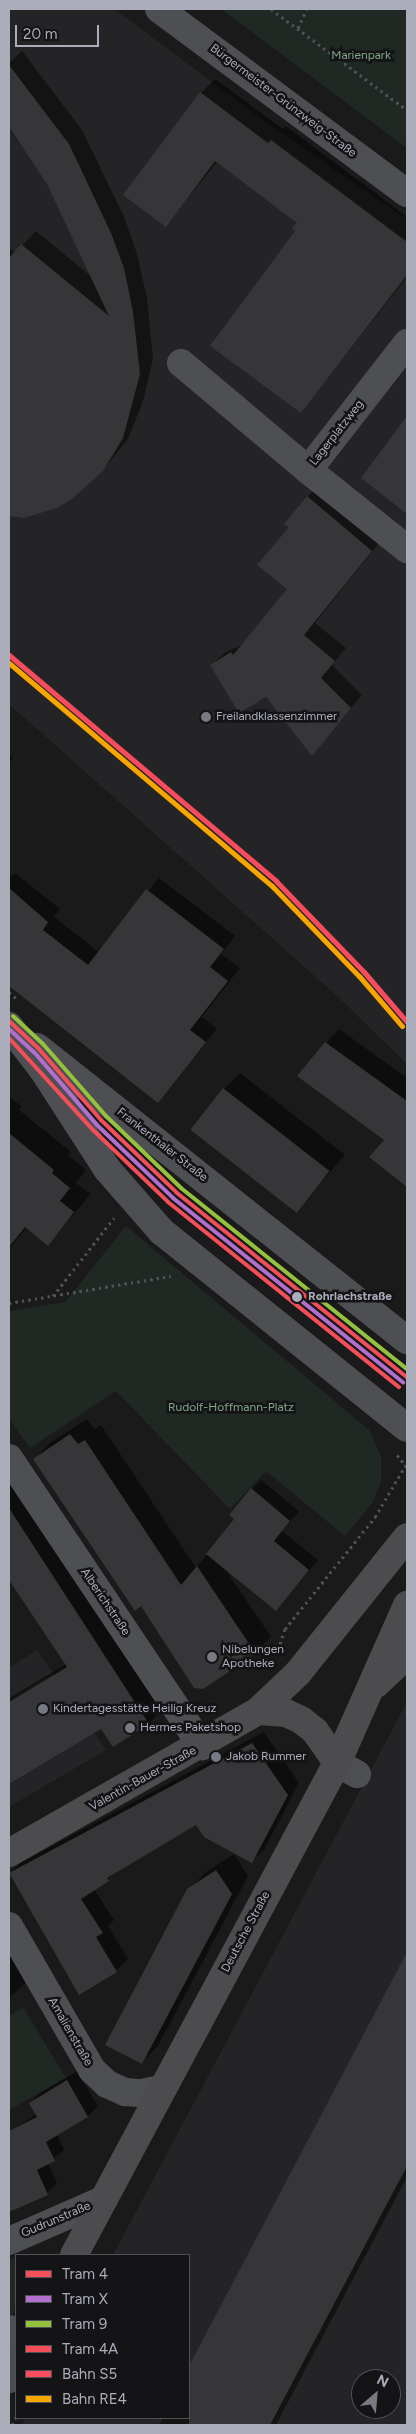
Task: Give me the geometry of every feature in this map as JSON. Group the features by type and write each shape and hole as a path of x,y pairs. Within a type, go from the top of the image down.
{"main road":[{"name":"Valentin-Bauer-Straße","path":"9,1853 202,1746 258,1711 298,1673 407,1536"},
{"name":"Deutsche Straße","path":"75,2254 162,2089 347,1769 368,1692 407,1605"},
{"path":"368,1692 407,1654"},
{"path":"258,1711 286,1713 301,1720 315,1731 347,1769"},
{"path":"9,2378 15,2366"}],"street":[{"name":"Bürgermeister-Grünzweig-Straße","path":"159,9 407,193"},
{"name":"Lagerplatzweg","path":"407,343 308,470 407,549"},
{"path":"181,363 308,470"},
{"name":"Frankenthaler Straße","path":"407,1340 10,1026 43,1070 107,1169 161,1231 407,1428"},
{"name":"Alberichstraße","path":"9,1458 202,1746"},
{"name":"Amalienstraße","path":"9,1926 92,2070 107,2084 125,2092 141,2093 162,2089"},
{"name":"Gudrunstraße","path":"9,2241 103,2200"},
{"path":"9,2329 15,2340"}],"path":[{"path":"272,9 407,110"},
{"path":"298,28 307,9"},
{"path":"53,1296 119,1212"},
{"path":"9,1303 179,1274"},
{"path":"276,1656 285,1628 375,1517 407,1465"}],"shaded area":[{"path":"9,9 114,9 272,127 407,219 407,1064 336,995 9,704"},
{"name":"Kindertagesstätte Heilig Kreuz","path":"37,1650 106,1750 9,1807 9,1668"},
{"path":"407,1702 407,2425 22,2425 25,2419 190,2419 190,2254 114,2254"}],"green space":[{"name":"Marienpark","path":"221,9 407,9 407,148"},
{"name":"Rudolf-Hoffmann-Platz","path":"126,1226 369,1430 381,1456 381,1482 373,1502 345,1536 266,1471 230,1509 116,1391 30,1448 9,1419 9,1311 65,1302"},
{"path":"23,2007 66,2078 9,2110 9,2016"},
{"path":"15,2257 15,2309 12,2316 9,2311 9,2260"}],"building":[{"path":"9,65 69,144 111,233 124,268 133,312 140,374 123,438 103,471 72,499 57,508 24,518 9,516 9,258 21,244 109,316 47,184 9,127"},
{"path":"200,92 268,143 271,140 407,242 407,275 301,413 210,346 295,231 292,228 297,223 215,161 166,227 123,195"},
{"path":"407,416 407,514 361,478"},
{"path":"307,496 372,551 304,635 335,661 321,678 351,708 312,756 266,697 239,713 210,665 231,652 233,655 287,589 257,565 289,527 284,524"},
{"path":"9,888 48,922 43,930 88,965 146,889 224,949 210,967 228,981 190,1030 206,1042 158,1103 9,986"},
{"path":"325,1042 407,1101 407,1187 369,1157 384,1140 297,1076"},
{"path":"223,1088 329,1171 297,1213 190,1130"},
{"path":"9,1133 54,1170 52,1173 70,1188 60,1201 74,1212 48,1246 25,1227 9,1247"},
{"path":"70,1434 78,1444 85,1440 181,1585 197,1566 256,1654 203,1689 194,1688 141,1606 135,1611 33,1459"},
{"path":"251,1488 290,1521 274,1541 309,1570 276,1611 206,1554 234,1519 229,1515"},
{"path":"9,1508 149,1724 113,1747 101,1729 9,1784 9,1702 67,1667 9,1580"},
{"path":"252,1743 288,1795 252,1863 204,1837 196,1825 107,1878 109,1881 81,1899 103,1933 96,1937 117,1972 79,1995 9,1873"},
{"path":"216,1870 232,1894 142,2064 105,2045 187,1889"},
{"path":"407,1952 407,2166 270,2425 189,2425 190,2364"},
{"path":"67,2080 88,2117 46,2142 55,2161 37,2170 48,2195 9,2212 9,2131 37,2117 29,2103"}],"tram line":[{"name":"9","path":"13,1016 43,1044 106,1116 181,1188 407,1369"},
{"name":"4","path":"9,1021 38,1048 101,1120 177,1193 407,1377"},
{"name":"X","path":"9,1029 34,1052 97,1125 173,1198 403,1382"},
{"name":"4A","path":"9,1038 92,1129 168,1202 399,1387"}],"rail line":[{"name":"S5","path":"9,655 276,881 364,972 407,1022"},
{"name":"RE4","path":"9,663 272,886 359,976 402,1026"}],"place":[{"name":"Freilandklassenzimmer","path":"206,717"},
{"name":"Rohrlachstraße","path":"297,1297"},
{"name":"Nibelungen Apotheke","path":"212,1657"},
{"name":"Kindertagesstätte Heilig Kreuz","path":"43,1709"},
{"name":"Hermes Paketshop","path":"130,1728"},
{"name":"Jakob Rummer","path":"216,1757"}]}
